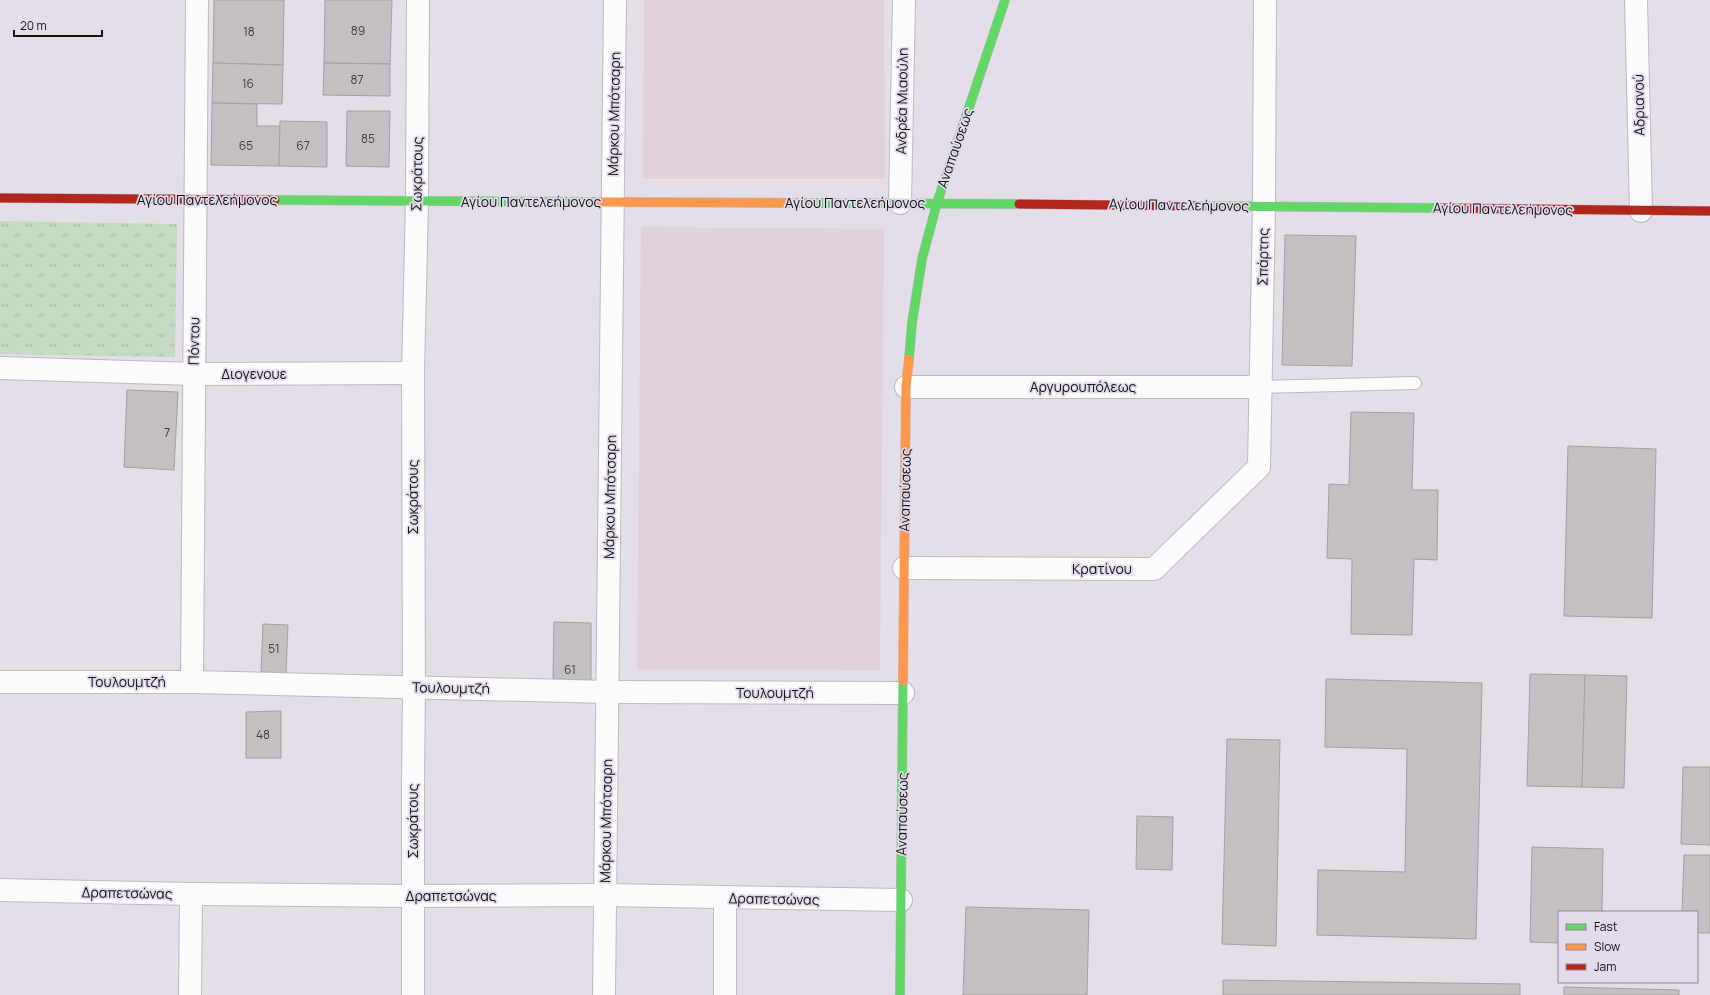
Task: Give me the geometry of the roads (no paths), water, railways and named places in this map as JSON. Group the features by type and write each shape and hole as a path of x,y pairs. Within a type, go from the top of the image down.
{"street":[{"name":"Πόντου","path":"192,682 197,0"},
{"name":"Σωκράτους","path":"413,995 413,373 417,201 418,0"},
{"name":"Μάρκου Μπότσαρη","path":"604,995 615,0"},
{"name":"Ανδρέα Μιαούλη","path":"900,203 904,0"},
{"name":"Αναπαύσεως","path":"900,995 906,387 912,323 922,259 937,203 1005,0"},
{"name":"Σπάρτης","path":"1259,466 1264,206 1265,0"},
{"name":"Αδριανού","path":"1636,0 1641,211"},
{"name":"Αγίου Παντελεήμονος","path":"0,198 937,203 1710,211"},
{"name":"Διογενουε","path":"0,368 194,374 413,373"},
{"name":"Αργυρουπόλεως","path":"906,387 1260,387"},
{"name":"Κρατίνου","path":"904,568 1154,569 1259,466"},
{"name":"Τουλουμτζή","path":"0,682 192,682 608,692 903,693"},
{"name":"Δραπετσώνας","path":"0,890 191,894 605,896 901,900"},
{"path":"190,995 191,894"},
{"path":"725,898 725,995"}],"lane":[{"path":"1260,387 1415,383"}]}
